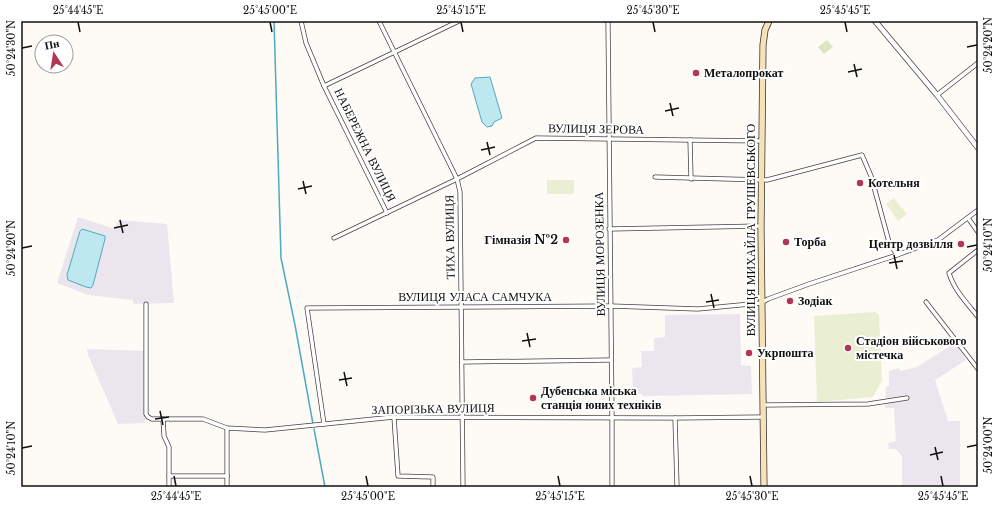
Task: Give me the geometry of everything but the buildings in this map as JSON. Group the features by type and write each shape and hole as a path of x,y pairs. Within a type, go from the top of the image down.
{"main road":[{"name":"ВУЛИЦЯ МИХАЙЛА ГРУШЕВСЬКОГО","path":"764,487 761,141 763,45 765,30 769,21"}],"street":[{"name":"НАБЕРЕЖНА ВУЛИЦЯ","path":"301,21 306,43 324,86 387,213"},
{"name":"ТИХА ВУЛИЦЯ","path":"379,21 457,179 460,192 463,487"},
{"path":"324,86 459,21"},
{"name":"ВУЛИЦЯ МОРОЗЕНКА","path":"608,21 612,487"},
{"path":"875,21 937,95 978,148"},
{"path":"937,95 978,63"},
{"name":"ВУЛИЦЯ ЗЕРОВА","path":"334,238 457,179 536,138 761,141"},
{"path":"690,140 691,179"},
{"path":"656,177 761,181 862,155 872,176 889,242 897,255"},
{"name":"ВУЛИЦЯ УЛАСА САМЧУКА","path":"324,424 307,308 611,306 698,309 762,303 768,299 809,284 938,240 978,210"},
{"path":"968,218 978,232"},
{"path":"609,229 761,226"},
{"path":"978,250 949,273 957,290 978,317"},
{"path":"926,302 978,369"},
{"name":"ЗАПОРІЗЬКА ВУЛИЦЯ","path":"146,304 146,414 149,418 203,419 227,428 265,430 394,417 763,417"},
{"path":"462,362 611,360"},
{"path":"763,405 868,404 907,398"},
{"path":"394,417 398,476 433,477 433,487"},
{"path":"675,418 677,487"},
{"path":"163,419 164,436 169,447 169,487"},
{"path":"227,428 227,487"},
{"path":"169,476 227,476"}],"shaded area":[{"path":"78,217 115,229 118,220 167,224 174,303 133,304 133,300 88,295 57,283"},
{"path":"740,314 741,365 751,366 752,394 643,396 642,394 633,394 632,368 642,367 641,351 654,351 654,338 665,337 665,315"},
{"path":"955,343 966,360 935,380 948,421 960,421 960,487 902,487 902,456 896,449 889,449 888,443 896,441 894,408 885,408 886,387 889,386 889,371 899,368 900,371 917,367"},
{"path":"87,349 145,351 145,423 118,424 88,355"}],"green space":[{"path":"827,40 833,47 824,54 818,47"},
{"path":"547,180 574,180 574,194 547,194"},
{"path":"894,198 907,214 898,221 886,204"},
{"name":"Стадіон військового містечка","path":"875,312 879,315 882,380 873,397 817,402 814,316"}],"water":[{"path":"490,77 502,118 494,122 492,126 487,127 482,122 471,84 475,78"},
{"path":"82,229 105,236 91,288 68,280 67,275 80,231"}],"waterway":[{"path":"274,21 281,258 313,424"},
{"path":"314,429 325,487"}],"place":[{"name":"Металопрокат","path":"696,73"},
{"name":"Котельня","path":"860,183"},
{"name":"Гімназія №2","path":"566,240"},
{"name":"Торба","path":"786,242"},
{"name":"Центр дозвілля","path":"961,244"},
{"name":"Зодіак","path":"790,301"},
{"name":"Стадіон військового містечка","path":"848,348"},
{"name":"Укрпошта","path":"749,353"},
{"name":"Дубенська міська станція юних техніків","path":"533,398"}]}
